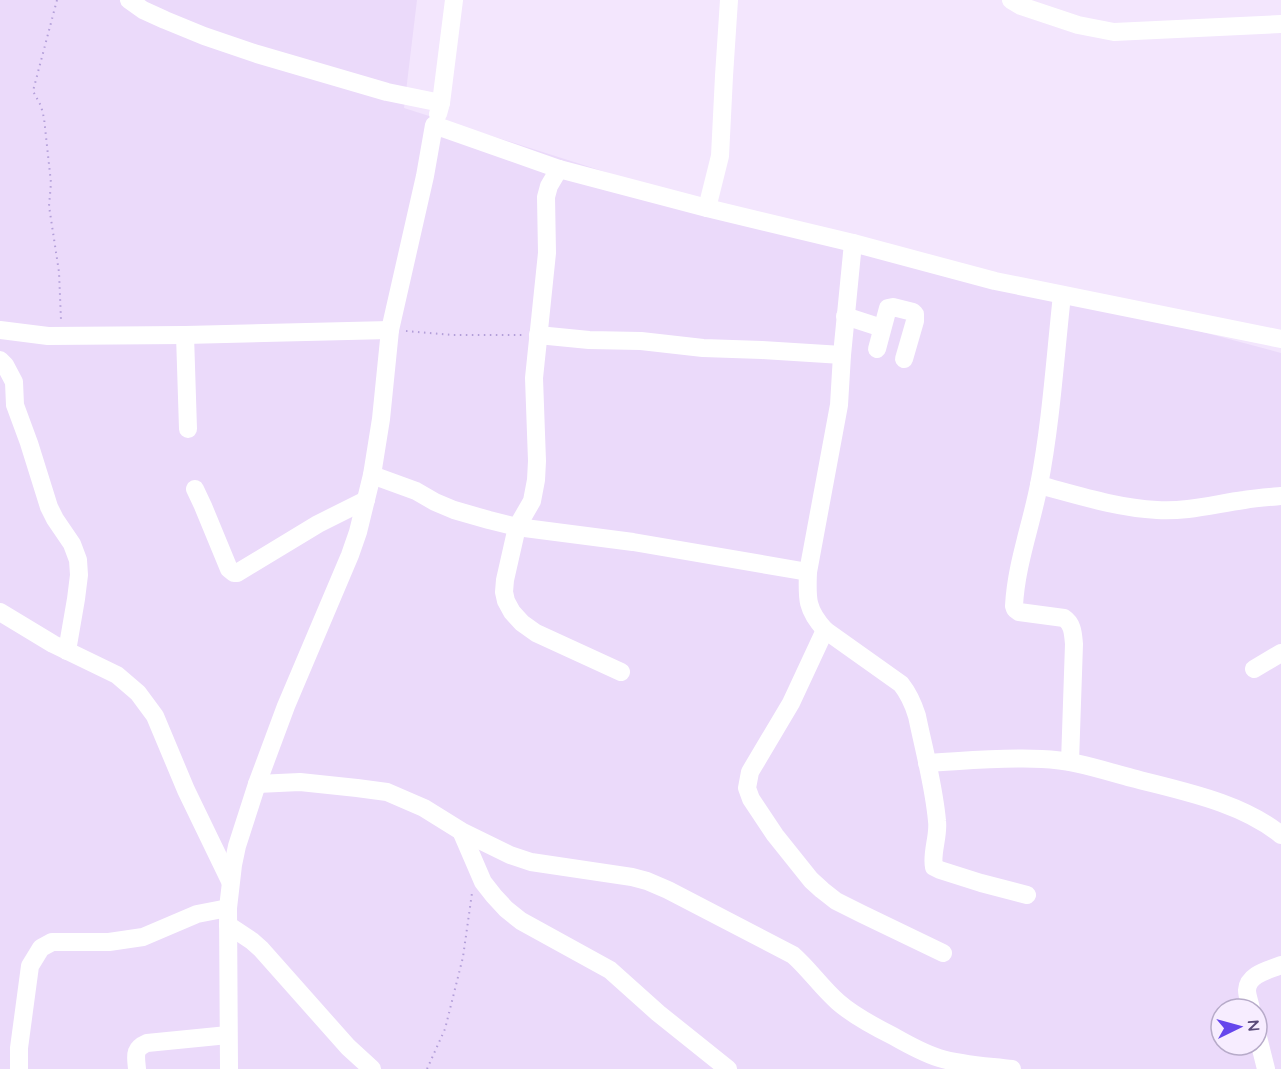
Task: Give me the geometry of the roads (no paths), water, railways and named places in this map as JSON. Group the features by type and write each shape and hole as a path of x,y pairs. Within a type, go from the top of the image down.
{"street":[{"path":"129,0 143,10 204,36 387,92 441,103"},
{"path":"229,1069 228,917 237,846 256,784 286,706 350,555 366,500 381,419 390,330 441,103 454,0"},
{"path":"707,208 720,156 729,0"},
{"path":"1011,0 1021,6 1078,25 1114,32 1281,24"},
{"path":"434,126 559,169 995,281 1281,339"},
{"path":"559,169 549,186 546,197 547,253 534,378 536,480 532,501 517,527 504,592 506,602 512,612 536,633 621,672"},
{"path":"853,243 838,405 808,572 807,595 810,607 815,620 825,630 901,684 908,693 917,716 934,796 938,824 934,867 1027,895"},
{"path":"1062,295 1052,399 1039,485 1017,580 1014,606 1019,612 1064,618 1071,626 1074,644 1070,762"},
{"path":"877,349 886,310 889,307 913,312 915,321 904,360"},
{"path":"845,316 882,328"},
{"path":"0,330 62,336 390,330"},
{"path":"185,335 188,429"},
{"path":"538,335 589,340 641,340 703,348 842,355"},
{"path":"0,360 14,382 7,410 28,442 49,507 66,533 78,560 79,575 67,651"},
{"path":"372,475 416,491 454,510 517,527 633,542 808,572"},
{"path":"1039,485 1095,500 1158,510 1281,496"},
{"path":"195,489 228,569 234,573 318,524 366,500"},
{"path":"0,612 44,639 117,675 138,693 155,716 186,790 231,881"},
{"path":"825,630 791,703 750,772 747,788 776,835 811,880 822,890 862,914 944,953"},
{"path":"1254,669 1281,653"},
{"path":"927,763 1018,758 1070,762 1210,799 1259,820 1281,835"},
{"path":"256,784 300,782 387,792 423,808 461,831 510,855 531,862 648,881 793,955 826,991 858,1018 907,1044 939,1058 1012,1069"},
{"path":"461,831 483,882 506,909 521,921 610,970 658,1013 728,1069"},
{"path":"19,1069 20,1038 30,966 41,948 52,942 109,942 143,937 197,914 228,917 261,949 348,1047 372,1069"},
{"path":"1248,997 1248,984 1251,979 1281,965"},
{"path":"137,1069 136,1051 139,1046 147,1043 228,1035"}]}
